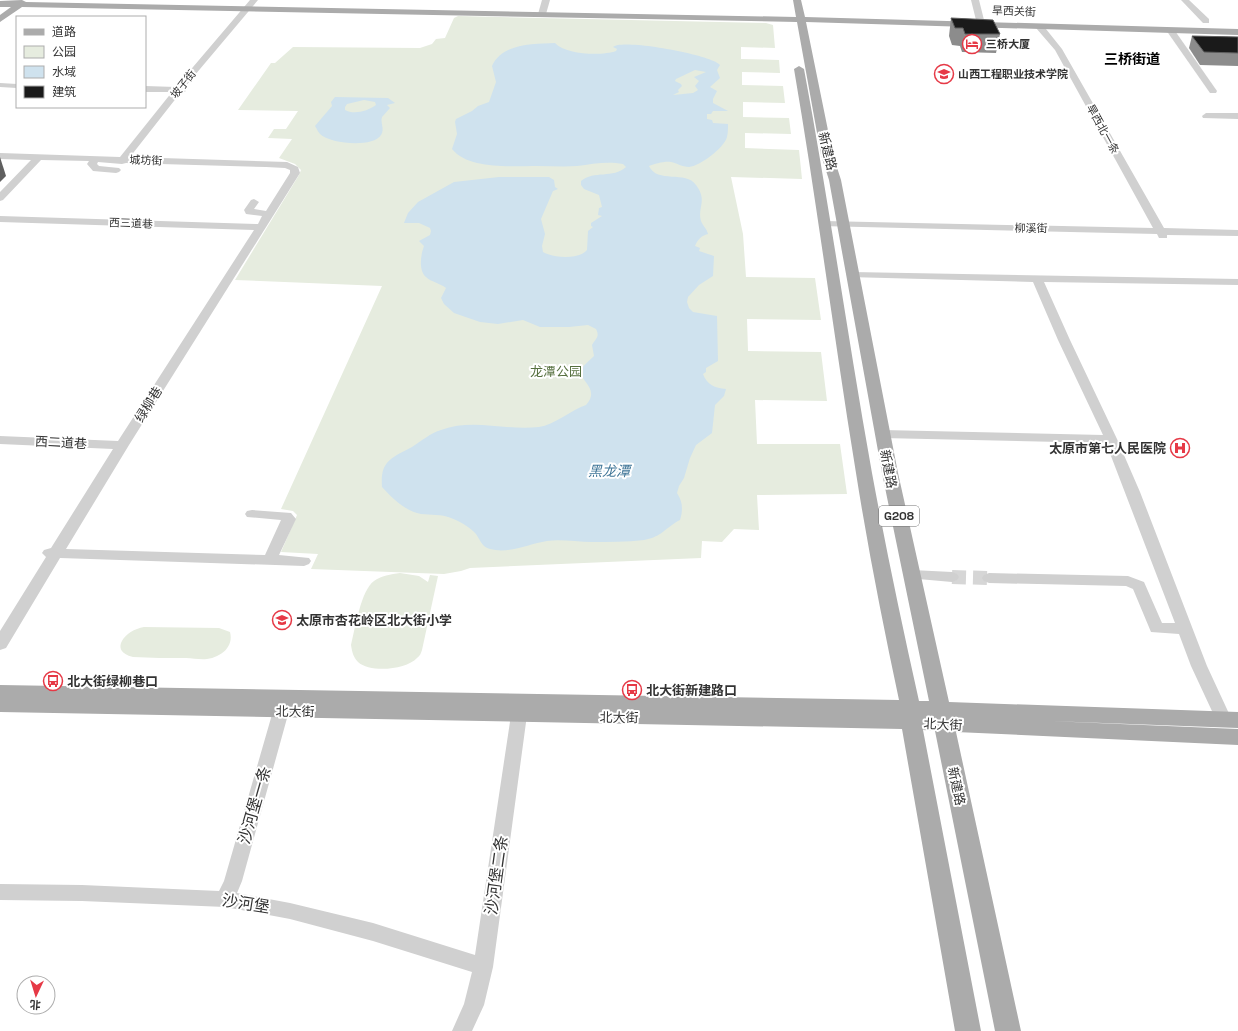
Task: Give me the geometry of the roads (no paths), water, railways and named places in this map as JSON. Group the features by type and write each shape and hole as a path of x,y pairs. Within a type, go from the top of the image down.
{"main road":[{"name":"新建路","path":"786,0 795,18 827,155 835,180 882,434 943,717 1008,1031"},
{"name":"新建路","path":"797,0 795,18 825,227 864,473 911,715 968,1031"},
{"name":"旱西关街","path":"11,3 250,6 795,18 980,23 1073,28 1238,31"},
{"path":"0,19 11,3"},
{"name":"旱西关街","path":"980,23 1073,28 1238,31"},
{"path":"0,692 911,715"},
{"name":"北大街","path":"0,705 519,715 911,715 1238,737"},
{"name":"北大街","path":"943,717 1231,720"}],"street":[{"name":"坡子街","path":"125,160 180,90 250,6 258,0"},
{"path":"543,13 546,0"},
{"path":"976,0 980,23"},
{"path":"1186,0 1206,21"},
{"name":"旱西北一条","path":"1039,26 1058,49 1131,177 1161,234"},
{"path":"1170,30 1213,91"},
{"path":"0,85 16,86"},
{"path":"146,89 180,90"},
{"path":"1206,116 1238,116"},
{"name":"城坊街","path":"0,156 265,165 290,168"},
{"path":"0,195 39,158"},
{"path":"0,198 39,158"},
{"path":"94,159 92,164 96,169 116,170"},
{"name":"绿柳巷","path":"0,629 51,553 118,446 295,172 295,169 290,168"},
{"path":"254,202 249,210 250,212 267,214"},
{"name":"西三道巷","path":"0,220 258,228"},
{"name":"柳溪街","path":"825,227 1161,234 1238,238"},
{"name":"柳溪街","path":"1161,234 1238,233"},
{"path":"852,275 1238,282"},
{"path":"1037,278 1064,340 1111,439 1136,498 1199,666 1231,720"},
{"path":"882,434 1111,439"},
{"name":"西二道巷","path":"0,441 118,446"},
{"path":"252,514 286,516 289,519 270,560"},
{"path":"51,553 304,561"},
{"name":"绿柳巷","path":"0,644 51,553"},
{"path":"912,575 952,577"},
{"path":"988,578 1128,580 1139,586 1156,628 1185,629"},
{"name":"沙河堡一条","path":"226,899 233,881 281,711"},
{"name":"沙河堡二条","path":"462,1031 474,1005 483,967 519,715"},
{"name":"沙河堡","path":"0,892 82,893 226,899 290,911 373,932 483,967"}],"water":[{"name":"黑龙潭","path":"555,43 567,50 593,54 610,53 616,51 617,49 613,47 620,45 649,46 701,57 714,61 720,65 717,70 720,78 710,87 717,91 713,99 713,103 728,111 713,111 711,114 707,114 707,119 712,120 713,123 728,124 725,141 711,156 694,166 686,167 668,162 649,166 658,174 686,178 696,185 701,195 702,200 700,216 708,234 700,238 695,246 700,248 699,251 714,256 713,276 699,285 688,297 687,302 689,308 693,312 717,316 718,361 706,368 706,372 703,374 707,381 712,385 718,388 726,389 724,396 715,405 712,433 696,445 684,478 679,486 677,493 682,506 680,520 655,537 644,540 625,542 586,542 552,540 511,549 497,550 485,547 474,531 451,518 421,514 399,504 382,487 382,478 385,465 393,457 437,431 465,425 527,428 545,426 586,405 590,399 591,393 581,372 583,366 594,356 592,345 598,334 596,329 588,325 569,327 540,327 523,320 498,324 480,322 454,313 444,304 441,298 446,288 428,279 423,274 421,257 424,246 419,241 430,235 430,228 419,223 404,223 408,213 418,202 454,182 499,177 549,177 554,180 555,187 558,189 553,191 541,219 545,234 542,246 543,252 553,256 572,257 587,250 588,231 593,227 591,226 591,223 602,216 598,215 599,208 602,207 599,195 584,189 581,185 581,181 592,176 621,171 626,167 623,164 606,163 577,166 504,166 480,164 469,161 452,149 457,134 456,119 472,111 478,106 489,102 496,82 492,66 497,58 503,53 519,46","holes":["695,70 706,72 694,77 699,81 695,86 698,90 693,93 673,95 679,92 678,90 682,86 675,81 676,79"]},
{"path":"335,97 388,98 395,103 387,105 390,108 382,117 383,130 381,135 370,142 351,143 325,137 319,133 315,126 332,106 331,102","holes":["364,100 375,102 376,105 365,111 353,112 345,110 347,104"]}],"tunnel":[{"path":"952,577 989,578"}],"place":[{"name":"三桥大厦","path":"972,44"},
{"name":"山西工程职业技术学院","path":"944,74"},
{"name":"太原市第七人民医院","path":"1180,448"},
{"name":"太原市杏花岭区北大街小学","path":"282,620"},
{"name":"北大街绿柳巷口","path":"53,681"},
{"name":"北大街新建路口","path":"632,690"}],"district":[{"name":"三桥街道","path":"1132,59"}],"park label":[{"name":"龙潭公园","path":"556,371"}]}
